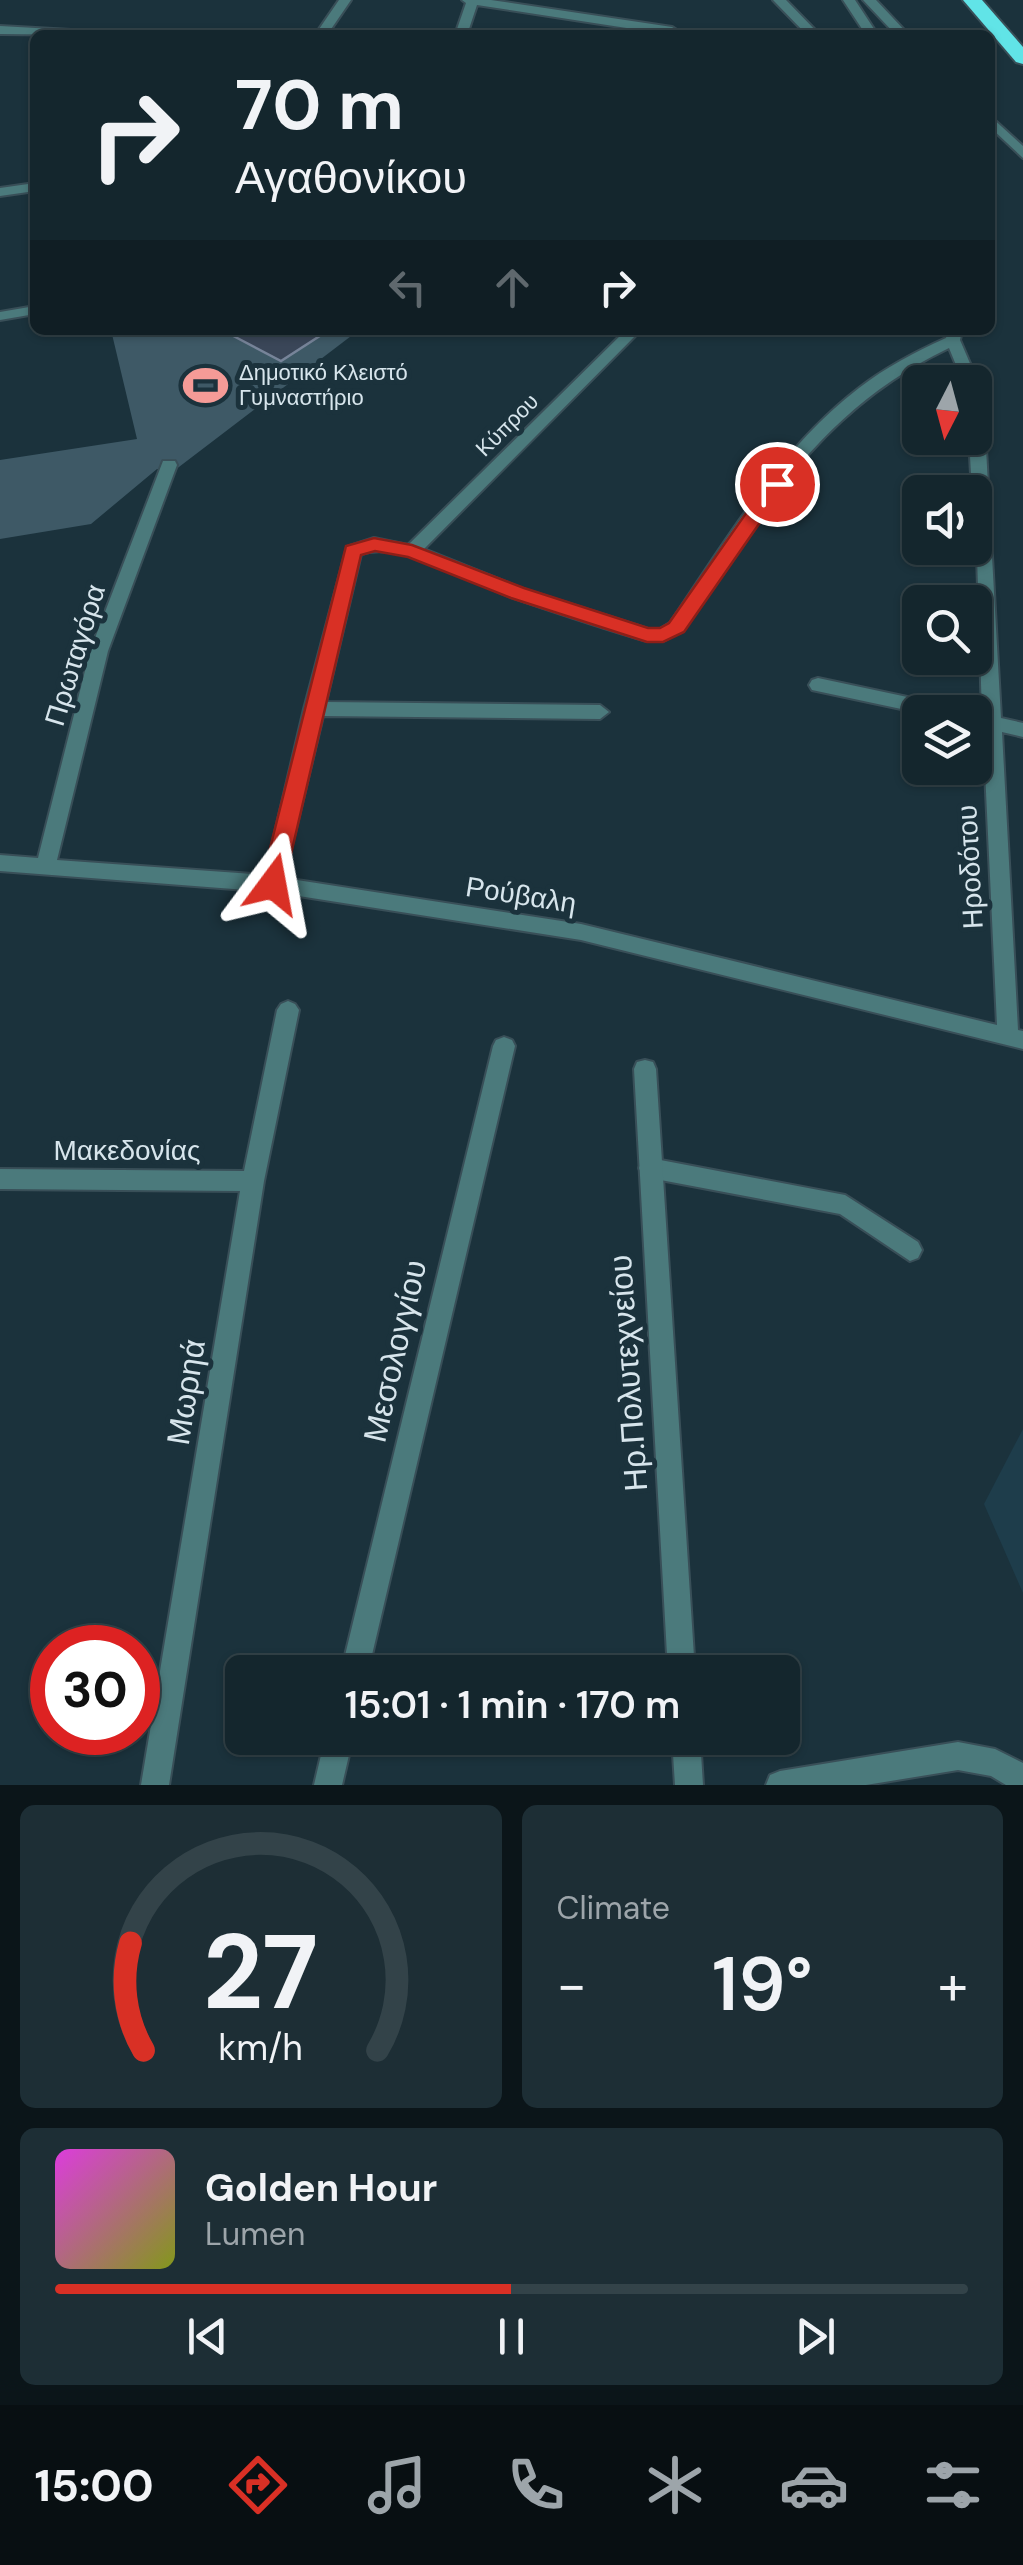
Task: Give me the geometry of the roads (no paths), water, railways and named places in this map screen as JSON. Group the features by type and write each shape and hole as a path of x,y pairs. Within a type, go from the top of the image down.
{"highway":[{"path":"972,0 1023,58"}],"street":[{"path":"324,30 345,0"},
{"path":"462,30 470,0 652,30"},
{"path":"779,0 809,30"},
{"path":"849,0 869,30"},
{"path":"869,0 898,30"},
{"path":"0,30 30,32"},
{"path":"995,125 1023,154"},
{"path":"0,192 30,188"},
{"path":"0,316 30,311"},
{"name":"Κύπρου","path":"412,551 629,335"},
{"path":"273,884 353,551 374,544 412,551 518,593 647,635 671,632 820,427 908,360 954,335 964,365"},
{"name":"Ηροδότου","path":"976,455 981,695"},
{"name":"Πρωταγόρα","path":"46,864 99,651 169,465"},
{"path":"818,686 902,702"},
{"path":"312,709 600,712"},
{"path":"992,724 1023,730"},
{"name":"Ηροδότου","path":"989,785 1016,1038"},
{"name":"Ρούβαλη","path":"0,863 273,884 580,932 1016,1038"},
{"name":"Μωρηά","path":"155,1785 253,1181 288,1010"},
{"name":"Μεσολογγίου","path":"358,1655 504,1046"},
{"name":"Ηρ.Πολυτεχνείου","path":"645,1070 681,1655"},
{"path":"650,1168 844,1205 910,1250"},
{"name":"Μακεδονίας","path":"0,1179 253,1181"},
{"path":"328,1785 335,1755"},
{"path":"687,1755 690,1785"},
{"path":"780,1785 958,1756 995,1763 1020,1777"}],"place":[{"name":"Δημοτικό Κλειστό Γυμναστήριο","path":"206,385"}]}
